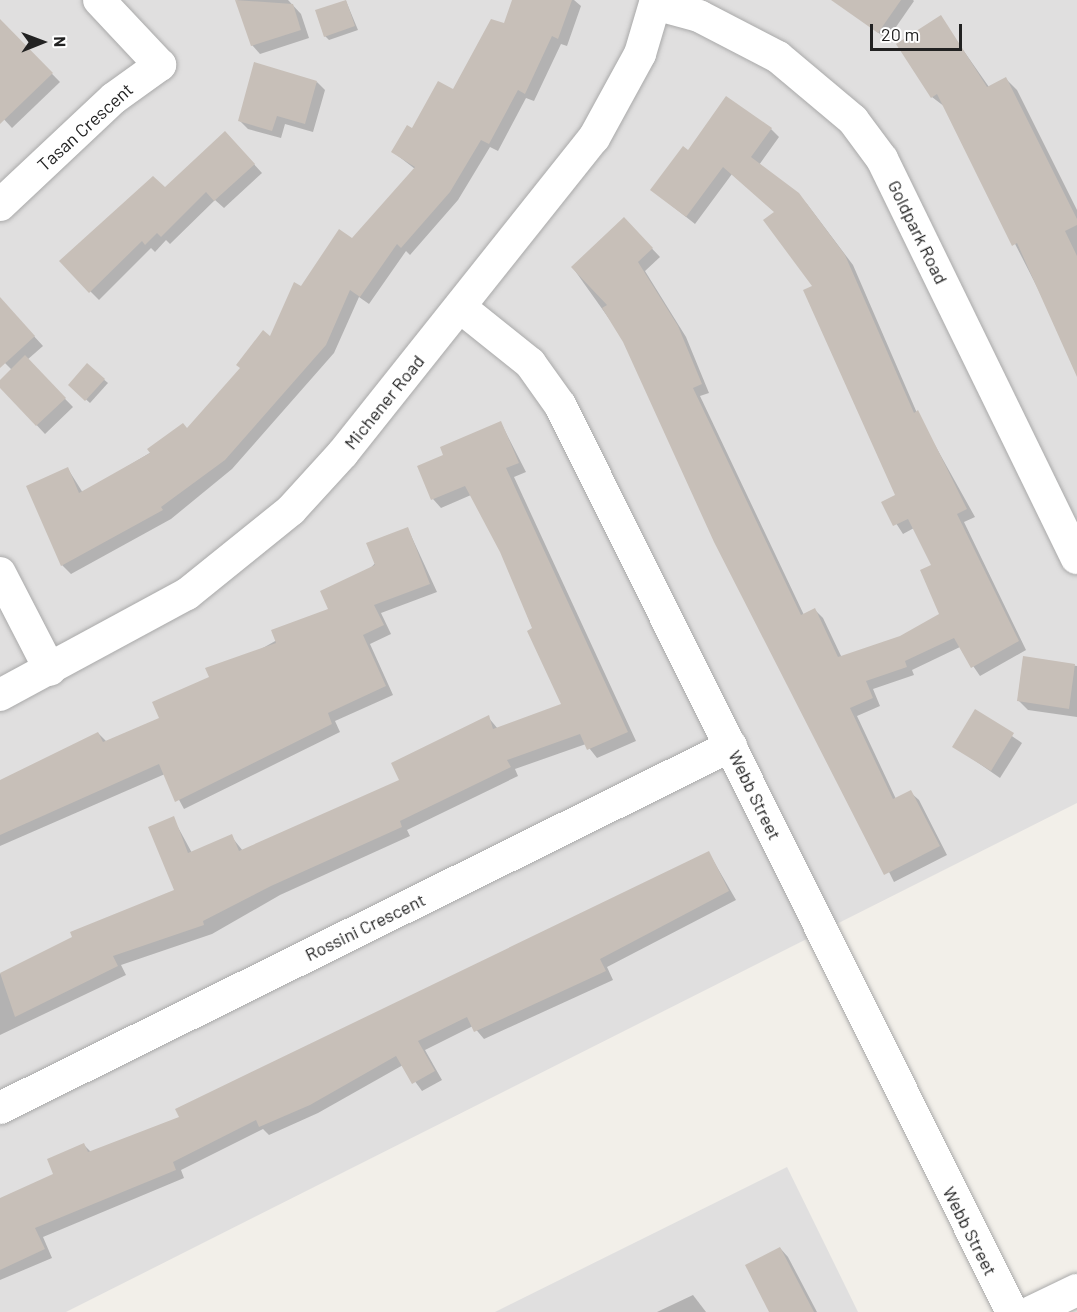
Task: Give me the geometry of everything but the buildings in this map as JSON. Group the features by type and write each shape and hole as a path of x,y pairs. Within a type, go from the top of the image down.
{"street":[{"name":"Tasan Crescent","path":"0,205 114,98 160,65 99,0"},
{"name":"Michener Road","path":"0,695 187,594 291,510 460,307 613,109 640,54 656,2"},
{"name":"Goldpark Road","path":"656,2 699,16 778,57 853,120 882,159 1077,558"},
{"name":"Webb Street","path":"460,307 547,383 1012,1312"},
{"path":"0,573 50,669"},
{"name":"Rossini Crescent","path":"0,1108 730,746"},
{"path":"1031,1312 1077,1290"}],"shaded area":[{"path":"0,0 1077,0 1077,803 66,1312 0,1312"},
{"path":"787,1167 858,1312 495,1312"}]}
